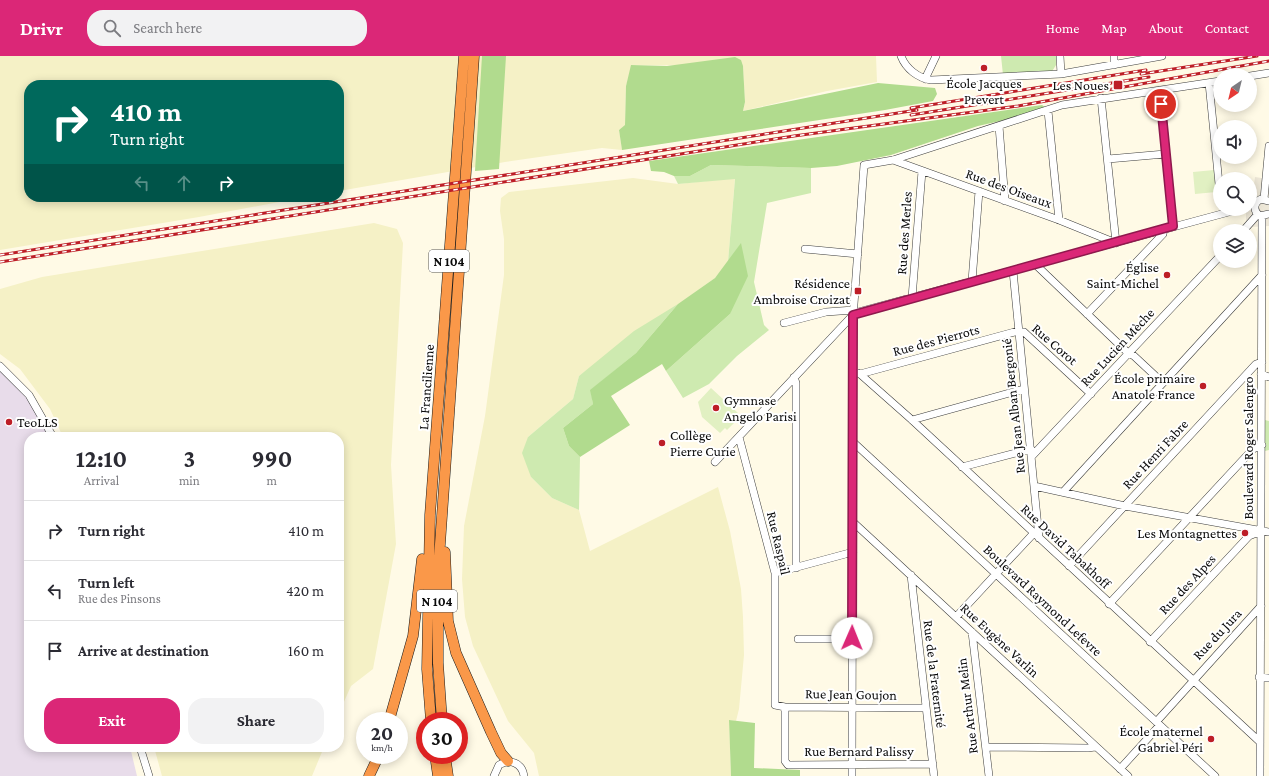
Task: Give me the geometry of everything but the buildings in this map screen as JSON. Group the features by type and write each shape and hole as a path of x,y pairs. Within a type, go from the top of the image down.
{"highway":[{"name":"La Francilienne","path":"430,712 427,669 430,515 464,56"},
{"name":"La Francilienne","path":"441,712 438,663 437,602 474,56"},
{"path":"445,481 447,495 445,559 448,621 456,653 469,685 501,753 508,761"},
{"path":"392,712 413,636 427,518 430,515"},
{"path":"369,776 375,764"},
{"path":"436,764 438,776"},
{"path":"446,764 448,776"}],"street":[{"path":"901,56 913,72 925,79 1061,74 1162,56"},
{"path":"925,79 936,56"},
{"path":"1060,56 1061,74"},
{"path":"1114,56 1114,65"},
{"path":"1257,75 1269,74"},
{"path":"1209,82 1218,172"},
{"path":"852,776 852,552 857,372 854,312 864,165 893,160 1048,111 1062,105 1213,82"},
{"path":"1160,90 1173,226"},
{"path":"1101,98 1116,243"},
{"path":"1048,111 1059,220"},
{"path":"998,126 1005,201"},
{"path":"1266,200 1269,146"},
{"path":"1108,159 1165,154"},
{"name":"Rue des Oiseaux","path":"893,160 1059,220 1116,243"},
{"name":"Rue des Merles","path":"912,298 922,171"},
{"path":"972,281 979,191"},
{"path":"784,323 826,312 854,312 912,298 1116,243 1213,214"},
{"path":"1252,224 1263,215"},
{"name":"Boulevard Roger Salengro","path":"1260,776 1259,677 1265,531 1262,464 1261,374 1263,215"},
{"path":"1087,314 1163,234 1164,228"},
{"path":"805,249 858,254"},
{"name":"Rue Lucien Mèche","path":"1031,452 1091,394 1213,263"},
{"path":"1036,265 1163,383"},
{"name":"Rue Jean Alban Bergonié","path":"1013,271 1034,486 1036,535"},
{"path":"1063,492 1262,275"},
{"path":"715,462 854,312"},
{"name":"Rue des Pierrots","path":"857,372 1018,331"},
{"name":"Rue Corot","path":"1018,331 1024,332 1091,394"},
{"name":"Rue Henri Fabre","path":"1069,566 1256,364 1262,362"},
{"path":"0,366 29,395 42,414 51,432"},
{"name":"Rue David Tabakhoff","path":"857,372 912,420 1192,681 1260,742"},
{"path":"1261,374 1269,377"},
{"path":"794,377 796,383 796,568"},
{"path":"912,420 1024,389"},
{"name":"Rue Raspail","path":"738,437 775,573 775,705"},
{"name":"Boulevard Raymond Lefevre","path":"854,442 1215,776"},
{"path":"1109,604 1253,449 1262,445"},
{"path":"962,467 1031,452"},
{"path":"1262,464 1269,455"},
{"path":"1034,486 1124,506 1265,531"},
{"name":"Rue Eugène Varlin","path":"854,523 1128,776"},
{"name":"Rue des Alpes","path":"1150,642 1249,536 1265,531"},
{"path":"956,617 1036,535"},
{"path":"775,573 852,552"},
{"name":"Rue de la Fraternité","path":"911,575 934,776"},
{"name":"Rue du Jura","path":"1120,769 1192,681 1261,606"},
{"name":"Rue Arthur Melin","path":"972,632 989,776"},
{"path":"798,639 852,638"},
{"path":"1259,677 1269,678"},
{"name":"Rue Jean Goujon","path":"775,705 852,706 858,708 926,708"},
{"name":"Rue Bernard Palissy","path":"785,706 786,763 800,765 933,764"},
{"path":"986,748 1096,747"},
{"path":"142,752 149,776"},
{"path":"493,775 499,765 508,761 517,763 520,766 524,776"}],"shaded area":[{"path":"0,56 876,56 877,82 827,91 743,111 745,102 743,66 632,65 626,86 625,126 619,130 622,150 602,148 505,162 344,190 344,80 24,80 24,202 279,202 0,250"},
{"path":"1257,177 1268,179 1269,177 1269,226 1257,227 1257,224 1246,223 1246,216 1257,216"},
{"path":"633,178 678,184 735,178 728,262 715,278 579,376 573,399 528,437 531,477 552,498 579,510 590,551 718,487 730,531 741,589 743,617 744,655 739,709 736,721 729,720 731,776 539,776 534,753 508,721 473,646 465,617 462,579 464,526 485,416 504,275 504,239 500,211 501,198 509,192"},
{"path":"374,223 397,229 403,243 391,465 396,544 373,669 351,686 344,702 344,432 61,432 50,409 20,369 0,354 0,289 42,277"},
{"path":"0,371 15,379 49,432 24,432 24,752 131,752 137,776 0,776"},
{"path":"155,752 322,752 312,776 162,776"}],"green space":[{"path":"482,56 506,56 499,169 475,171"},
{"path":"1001,56 1056,56 1056,65 1051,73 1003,75"},
{"path":"735,57 741,60 743,66 745,102 743,111 878,83 935,88 937,94 933,101 885,110 622,150 619,130 625,125 626,86 631,65 667,66"},
{"path":"1042,105 1045,107 1044,111 978,126 891,155 837,166 811,168 711,165 690,176 674,176 664,172 651,171 649,161"},
{"path":"711,165 811,168 811,193 767,203 754,282 764,325 769,330 737,356 709,384 683,398 666,371 730,314 741,244 728,262 735,179 678,184 674,176 690,176"},
{"path":"1214,170 1213,192 1195,194 1193,172"},
{"path":"741,243 748,276 730,314 666,371 662,364 611,396 630,425 580,457 569,446 563,428 593,404 590,390 636,353 678,304 715,278"},
{"path":"678,304 636,353 591,390 593,404 563,428 569,446 580,457 579,510 552,498 531,477 522,453 528,437 573,399 579,376 634,331"},
{"name":"Gymnase Angelo Parisi","path":"711,388 738,413 734,417 737,420 727,430 725,428 720,433 702,417 698,402"},
{"path":"1265,420 1269,421 1269,450 1265,451"},
{"path":"729,720 755,723 754,768 800,770 800,776 731,776"}],"railway":[{"path":"1141,74 1257,56"},
{"path":"0,262 794,136 1018,106 1269,61"},
{"path":"911,108 1146,70"},
{"path":"911,115 1149,77"},
{"path":"344,201 917,110"},
{"path":"0,255 335,202"}],"place":[{"name":"École Jacques Prevert","path":"984,68"},
{"name":"Les Noues","path":"1118,85"},
{"name":"Église Saint-Michel","path":"1167,275"},
{"name":"Résidence Ambroise Croizat","path":"858,291"},
{"name":"École primaire Anatole France","path":"1203,386"},
{"name":"Gymnase Angelo Parisi","path":"716,408"},
{"name":"TeoLLS","path":"9,422"},
{"name":"Collège Pierre Curie","path":"662,443"},
{"name":"Les Montagnettes","path":"1245,533"},
{"name":"École maternel Gabriel Péri","path":"1211,739"}],"route":[{"path":"852,638 852,552 854,523 853,315 858,312 972,281 1107,246 1173,226 1161,104"}]}
